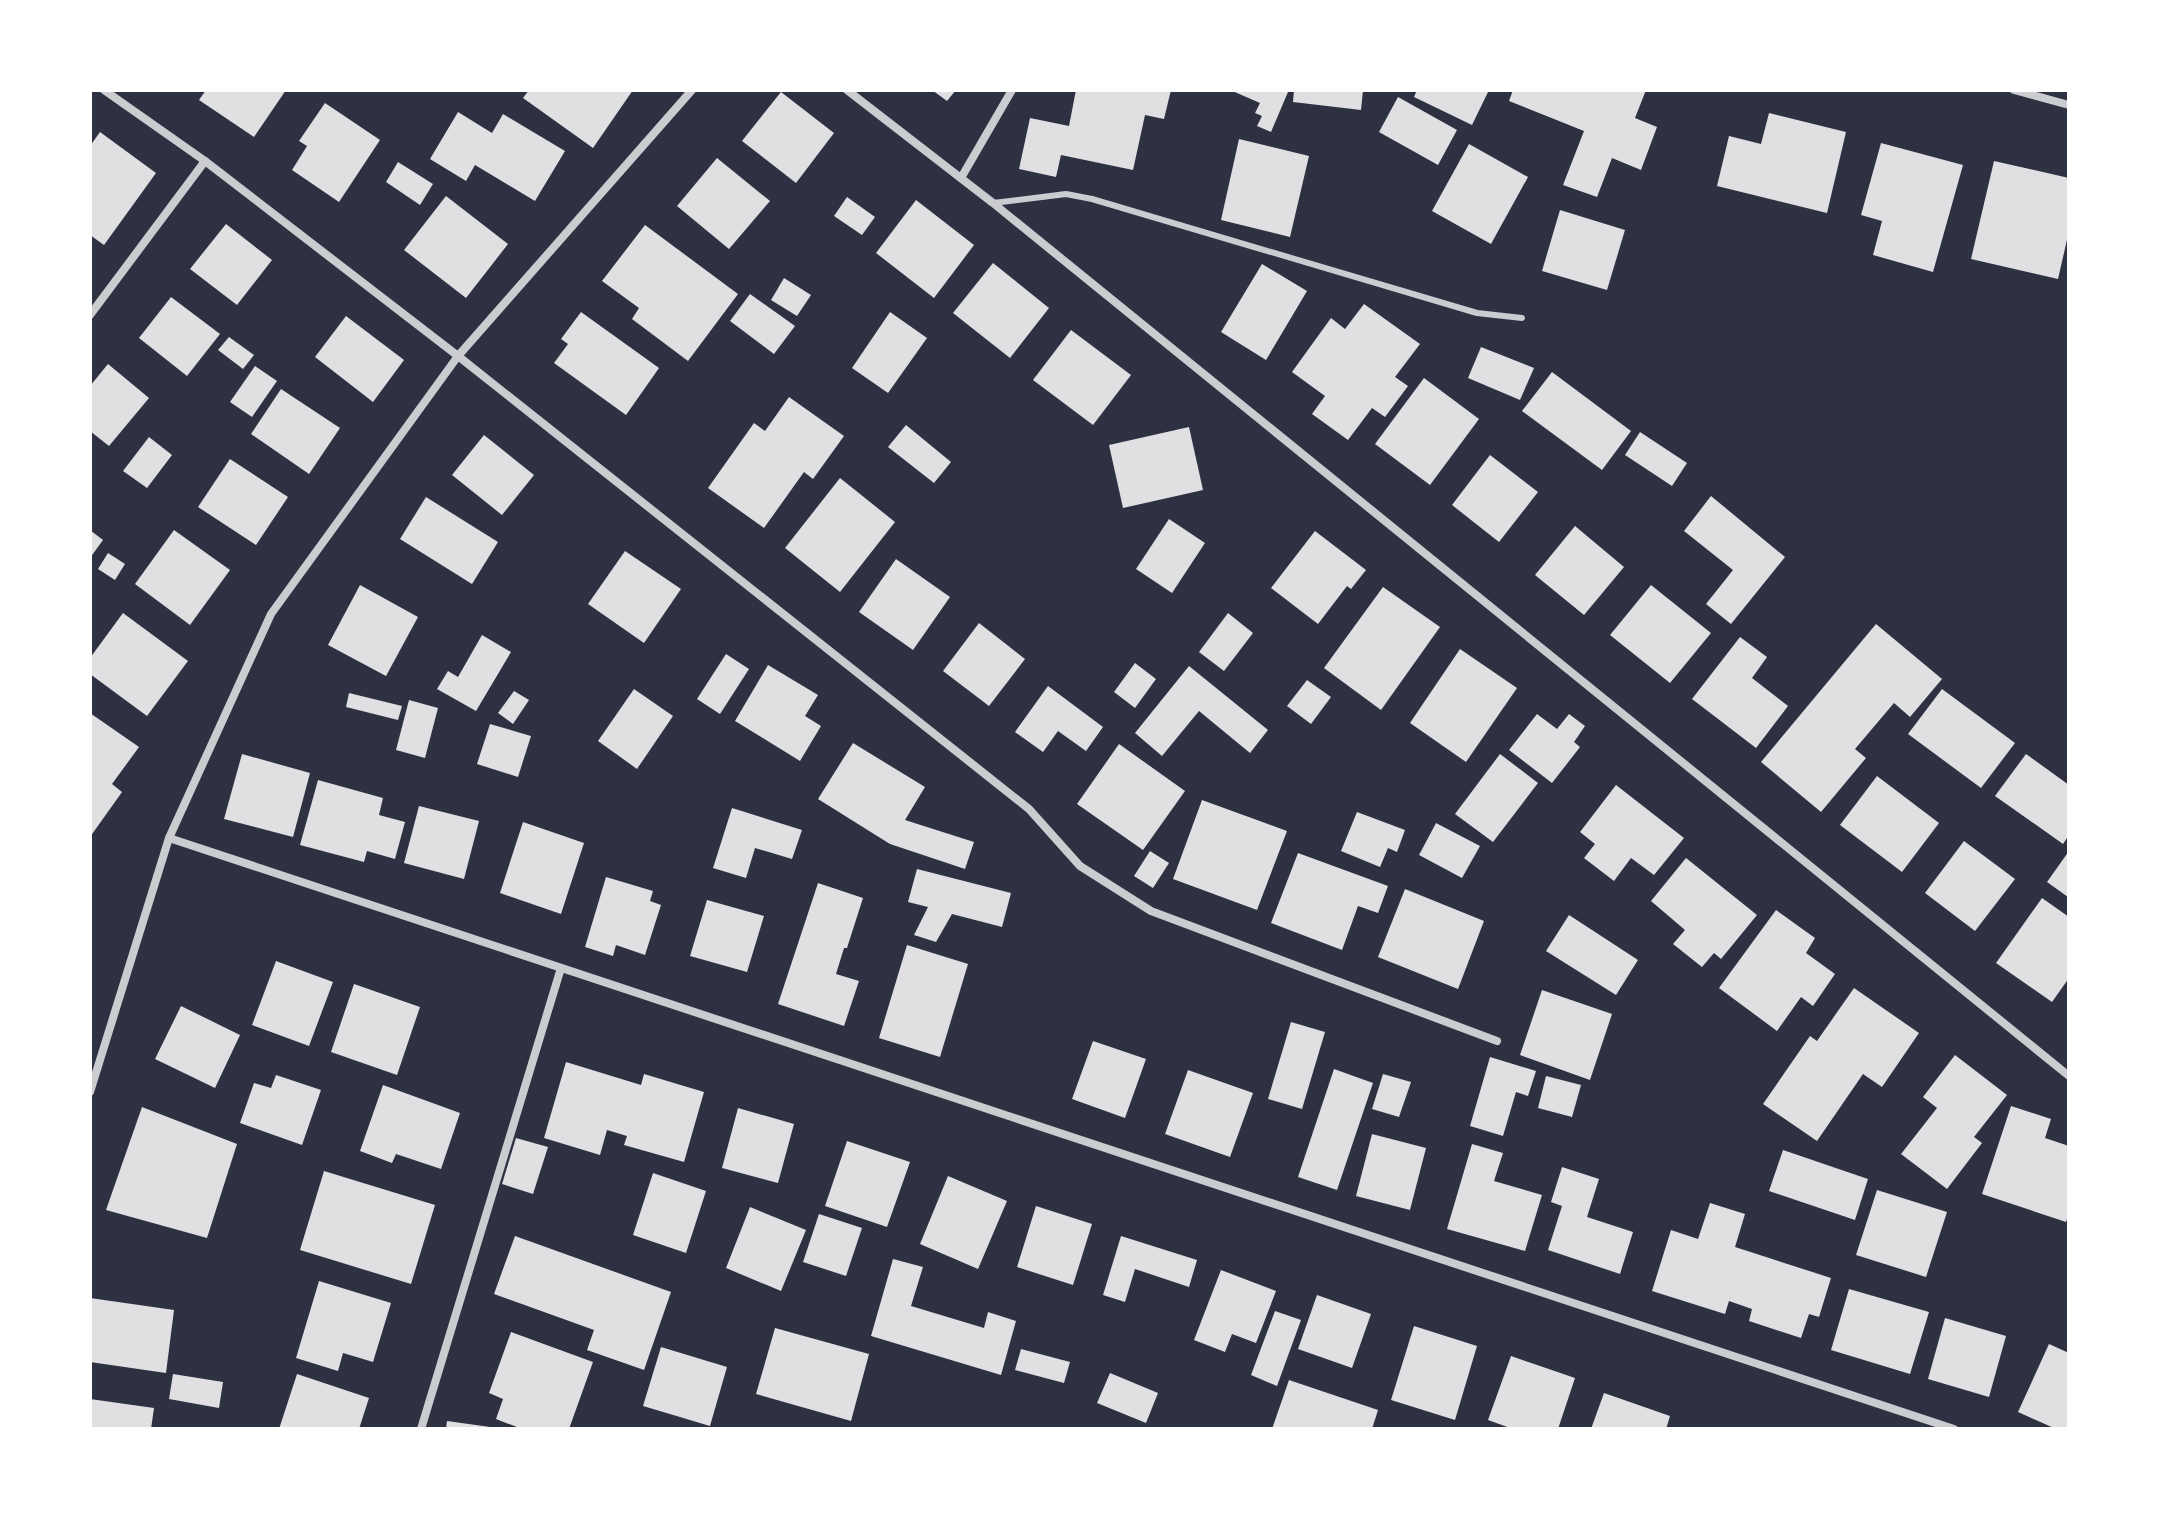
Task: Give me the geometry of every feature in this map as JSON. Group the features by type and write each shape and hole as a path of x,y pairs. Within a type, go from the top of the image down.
{"street":[{"path":"104,90 205,161 458,356 1029,809 1080,866 1151,911 1497,1041"},
{"path":"90,1092 169,838 271,614 458,356 692,90"},
{"path":"847,90 993,203 2069,1076"},
{"path":"961,178 1012,90"},
{"path":"2014,90 2069,105"},
{"path":"90,315 205,161"},
{"path":"169,838 1954,1429"},
{"path":"421,1429 561,968"}],"lane":[{"path":"993,203 1066,194 1092,199 1477,313 1522,318"}],"building":[{"path":"206,90 286,90 254,137 199,100"},
{"path":"529,90 633,90 593,148 523,98"},
{"path":"932,90 956,90 947,101"},
{"path":"1076,90 1171,90 1164,119 1145,115 1133,170 1061,155 1056,177 1019,169 1030,118 1069,126"},
{"path":"1230,90 1288,92 1271,132 1257,126 1262,116 1255,113 1260,103"},
{"path":"1294,90 1363,90 1361,110 1293,102"},
{"path":"1417,90 1489,90 1472,125 1414,97"},
{"path":"1513,90 1646,90 1635,118 1657,127 1641,170 1612,158 1597,197 1563,185 1584,131 1509,101"},
{"path":"781,92 834,133 796,183 742,141"},
{"path":"1398,97 1457,130 1438,165 1379,132"},
{"path":"325,103 380,140 339,202 292,170 307,146 299,141"},
{"path":"458,112 492,133 503,114 565,151 535,201 475,165 466,181 430,159"},
{"path":"1769,113 1846,132 1827,213 1717,186 1729,136 1761,144"},
{"path":"100,132 156,173 104,245 90,235 90,146"},
{"path":"1239,139 1309,156 1290,237 1221,220"},
{"path":"1881,143 1963,165 1933,272 1873,255 1882,221 1861,215"},
{"path":"1469,144 1528,177 1491,244 1432,211"},
{"path":"717,158 770,201 729,249 677,206"},
{"path":"1994,161 2069,178 2069,231 2058,279 1971,259"},
{"path":"398,162 433,184 420,205 386,182"},
{"path":"446,196 508,244 466,298 404,250"},
{"path":"847,197 875,217 862,235 834,216"},
{"path":"916,200 974,245 934,298 876,253"},
{"path":"1560,210 1625,230 1607,290 1542,271"},
{"path":"226,224 272,260 237,305 190,269"},
{"path":"645,225 738,294 688,361 632,319 639,308 602,281"},
{"path":"993,263 1049,308 1010,358 953,313"},
{"path":"1262,264 1307,291 1266,360 1221,332"},
{"path":"784,278 811,295 797,316 771,300"},
{"path":"750,294 795,326 774,354 730,321"},
{"path":"171,297 220,334 187,376 139,338"},
{"path":"1364,304 1420,344 1395,377 1408,386 1385,417 1372,408 1348,440 1312,414 1325,396 1292,372 1331,318 1345,329"},
{"path":"581,312 659,368 626,415 554,363 568,344 561,339"},
{"path":"890,312 927,338 888,393 852,368"},
{"path":"346,316 404,360 373,402 315,357"},
{"path":"1071,330 1131,375 1093,425 1033,380"},
{"path":"229,337 254,355 243,369 218,350"},
{"path":"1481,347 1534,368 1520,400 1468,378"},
{"path":"108,364 149,398 109,446 90,431 90,386"},
{"path":"255,366 277,381 252,417 230,402"},
{"path":"1552,372 1631,431 1602,470 1522,411"},
{"path":"1424,378 1479,419 1430,485 1375,444"},
{"path":"281,389 340,428 309,474 251,434"},
{"path":"789,397 844,436 813,479 804,472 764,528 708,488 754,423 765,431"},
{"path":"906,425 951,462 934,483 888,447"},
{"path":"1189,427 1203,490 1123,508 1109,445"},
{"path":"1640,432 1687,463 1672,486 1625,455"},
{"path":"484,435 534,475 502,515 452,475"},
{"path":"149,437 172,455 147,488 123,471"},
{"path":"1490,455 1538,492 1499,542 1452,505"},
{"path":"230,459 288,497 256,545 198,507"},
{"path":"840,478 895,522 840,592 785,548"},
{"path":"1711,496 1785,557 1731,624 1706,604 1733,570 1684,531"},
{"path":"426,497 498,542 472,584 400,539"},
{"path":"1169,519 1205,543 1172,593 1136,569"},
{"path":"1575,526 1624,567 1584,615 1535,575"},
{"path":"90,530 103,540 90,558"},
{"path":"174,530 230,570 190,625 135,584"},
{"path":"1315,531 1366,570 1351,589 1347,586 1318,624 1271,588"},
{"path":"625,551 681,589 644,643 588,604"},
{"path":"108,553 125,564 115,580 98,569"},
{"path":"896,559 950,597 913,650 859,612"},
{"path":"360,585 418,617 386,676 328,645"},
{"path":"1651,585 1711,633 1670,683 1610,635"},
{"path":"1383,587 1440,627 1381,710 1324,668"},
{"path":"123,613 188,661 147,716 90,674 90,658"},
{"path":"1228,613 1253,633 1224,671 1199,652"},
{"path":"979,623 1025,659 989,706 943,671"},
{"path":"1876,624 1942,679 1910,717 1894,703 1855,749 1866,758 1821,812 1761,762"},
{"path":"482,635 511,652 476,711 437,689 448,671 458,677"},
{"path":"1740,637 1767,657 1752,678 1788,706 1756,748 1692,699"},
{"path":"1460,649 1517,688 1466,762 1410,723"},
{"path":"726,654 749,669 720,714 697,699"},
{"path":"1135,663 1156,679 1135,708 1114,692"},
{"path":"768,665 818,695 805,716 821,726 800,761 735,721"},
{"path":"1189,666 1268,730 1250,753 1199,711 1162,756 1135,733"},
{"path":"1307,680 1331,697 1311,724 1287,706"},
{"path":"1048,686 1103,727 1086,751 1058,731 1043,752 1015,732"},
{"path":"634,689 673,716 637,769 598,741"},
{"path":"1942,689 2015,743 1981,788 1908,734"},
{"path":"514,691 529,700 513,724 498,713"},
{"path":"349,693 402,706 398,720 346,707"},
{"path":"409,700 438,708 425,758 396,750"},
{"path":"90,713 139,747 112,784 122,792 90,837"},
{"path":"1537,714 1557,729 1569,714 1585,726 1574,742 1580,747 1552,783 1509,750"},
{"path":"490,724 531,736 518,777 477,764"},
{"path":"853,743 925,787 905,820 974,842 965,869 890,844 818,799"},
{"path":"1119,744 1185,791 1143,850 1077,804"},
{"path":"242,754 310,773 293,837 224,819"},
{"path":"1500,754 1538,783 1493,842 1455,814"},
{"path":"2026,754 2069,785 2069,835 2063,844 1995,796"},
{"path":"1877,776 1939,823 1902,872 1840,825"},
{"path":"318,780 383,798 379,815 405,822 395,859 367,851 364,862 300,845"},
{"path":"1616,785 1684,838 1654,875 1631,858 1614,881 1584,858 1595,844 1580,832"},
{"path":"1202,800 1287,831 1257,910 1173,879"},
{"path":"419,806 479,821 464,879 404,863"},
{"path":"732,808 802,830 792,859 755,848 746,878 713,868"},
{"path":"1357,812 1405,830 1397,852 1388,848 1380,867 1341,851"},
{"path":"523,822 584,843 561,914 500,893"},
{"path":"1436,823 1480,846 1462,878 1419,855"},
{"path":"1964,841 2015,879 1975,931 1925,893"},
{"path":"1150,851 1169,863 1153,888 1134,876"},
{"path":"2069,851 2069,895 2068,897 2047,882"},
{"path":"1298,853 1388,886 1378,913 1358,906 1342,950 1271,923"},
{"path":"1686,858 1757,915 1721,959 1714,953 1702,967 1673,944 1685,930 1651,901"},
{"path":"917,869 1011,893 1002,927 952,914 936,942 914,935 928,907 908,902"},
{"path":"606,877 653,891 650,901 661,905 645,955 616,945 613,956 585,947"},
{"path":"818,883 863,898 836,974 859,981 844,1026 778,1004"},
{"path":"1405,889 1484,921 1458,989 1378,957"},
{"path":"2042,898 2069,917 2069,978 2052,1002 1996,963"},
{"path":"707,900 764,916 747,972 690,956"},
{"path":"1776,910 1815,938 1806,953 1835,974 1813,1006 1801,997 1777,1031 1719,988"},
{"path":"1569,915 1638,960 1616,995 1546,951"},
{"path":"907,945 968,964 940,1057 879,1038"},
{"path":"276,961 333,982 309,1046 252,1025"},
{"path":"354,984 420,1007 397,1075 331,1052"},
{"path":"1854,988 1919,1033 1882,1087 1863,1074 1817,1141 1763,1104 1810,1036 1817,1041"},
{"path":"1542,990 1612,1014 1590,1080 1520,1055"},
{"path":"181,1006 240,1035 215,1088 155,1059"},
{"path":"1291,1022 1325,1032 1302,1109 1268,1099"},
{"path":"1093,1041 1146,1059 1125,1118 1072,1099"},
{"path":"1955,1055 2007,1095 1974,1137 1982,1143 1947,1189 1901,1154 1937,1108 1923,1097"},
{"path":"1490,1057 1536,1071 1528,1096 1516,1092 1503,1136 1470,1126"},
{"path":"566,1062 641,1085 644,1074 704,1092 684,1162 624,1145 627,1136 607,1130 600,1155 544,1138"},
{"path":"1334,1069 1373,1083 1337,1190 1298,1177"},
{"path":"1188,1070 1253,1093 1230,1157 1165,1134"},
{"path":"1383,1074 1411,1082 1399,1117 1372,1109"},
{"path":"276,1075 321,1090 302,1145 240,1123 254,1083 271,1088"},
{"path":"1546,1076 1581,1085 1572,1117 1538,1108"},
{"path":"383,1085 460,1113 441,1169 396,1154 392,1163 360,1151"},
{"path":"2011,1106 2051,1119 2045,1138 2069,1146 2069,1213 2066,1222 1982,1194"},
{"path":"142,1107 237,1144 207,1238 106,1210"},
{"path":"738,1108 794,1124 778,1183 722,1168"},
{"path":"1372,1134 1426,1148 1410,1210 1356,1196"},
{"path":"516,1138 548,1147 533,1194 502,1184"},
{"path":"847,1141 910,1162 887,1227 825,1206"},
{"path":"1472,1144 1503,1153 1494,1181 1542,1195 1525,1251 1447,1229"},
{"path":"1783,1150 1868,1179 1855,1220 1769,1191"},
{"path":"1562,1167 1599,1179 1587,1217 1633,1232 1620,1274 1548,1250 1562,1206 1551,1202"},
{"path":"324,1171 435,1205 411,1284 300,1250"},
{"path":"653,1173 706,1191 686,1253 633,1235"},
{"path":"948,1176 1007,1201 978,1269 920,1244"},
{"path":"1877,1190 1947,1212 1926,1277 1856,1255"},
{"path":"1710,1203 1745,1214 1735,1247 1831,1278 1819,1317 1809,1314 1801,1338 1749,1321 1752,1309 1729,1301 1725,1314 1652,1291 1671,1230 1698,1239"},
{"path":"1036,1206 1092,1224 1073,1285 1017,1267"},
{"path":"750,1207 806,1230 781,1291 726,1268"},
{"path":"819,1214 862,1228 846,1276 803,1262"},
{"path":"515,1236 671,1292 644,1370 587,1350 594,1330 494,1294"},
{"path":"1121,1236 1197,1260 1189,1287 1135,1269 1125,1302 1103,1295"},
{"path":"893,1259 923,1267 911,1306 984,1328 988,1312 1016,1321 1001,1375 871,1336"},
{"path":"1221,1270 1276,1291 1256,1343 1232,1334 1225,1352 1194,1340"},
{"path":"319,1281 391,1303 373,1362 343,1353 338,1371 296,1358"},
{"path":"1849,1289 1929,1312 1910,1374 1831,1350"},
{"path":"1317,1295 1371,1314 1352,1368 1298,1349"},
{"path":"90,1298 174,1310 166,1373 90,1362"},
{"path":"1275,1311 1301,1320 1277,1386 1251,1375"},
{"path":"1945,1318 2006,1336 1989,1397 1928,1379"},
{"path":"1414,1326 1477,1346 1455,1420 1391,1400"},
{"path":"775,1328 869,1354 851,1421 756,1394"},
{"path":"511,1332 593,1362 569,1429 522,1429 496,1419 503,1399 489,1393"},
{"path":"2049,1344 2069,1353 2069,1429 2056,1429 2018,1412"},
{"path":"661,1347 727,1367 710,1426 643,1406"},
{"path":"1021,1349 1070,1362 1064,1383 1015,1370"},
{"path":"1511,1356 1575,1378 1558,1429 1513,1429 1488,1420"},
{"path":"1110,1373 1158,1393 1146,1423 1097,1403"},
{"path":"173,1374 223,1382 219,1408 169,1399"},
{"path":"297,1374 369,1398 359,1429 279,1429"},
{"path":"1289,1380 1378,1410 1372,1429 1272,1429"},
{"path":"1604,1393 1670,1416 1666,1429 1591,1429"},
{"path":"90,1399 154,1408 151,1429 90,1429"},
{"path":"447,1421 490,1427 490,1429 446,1429"}]}
